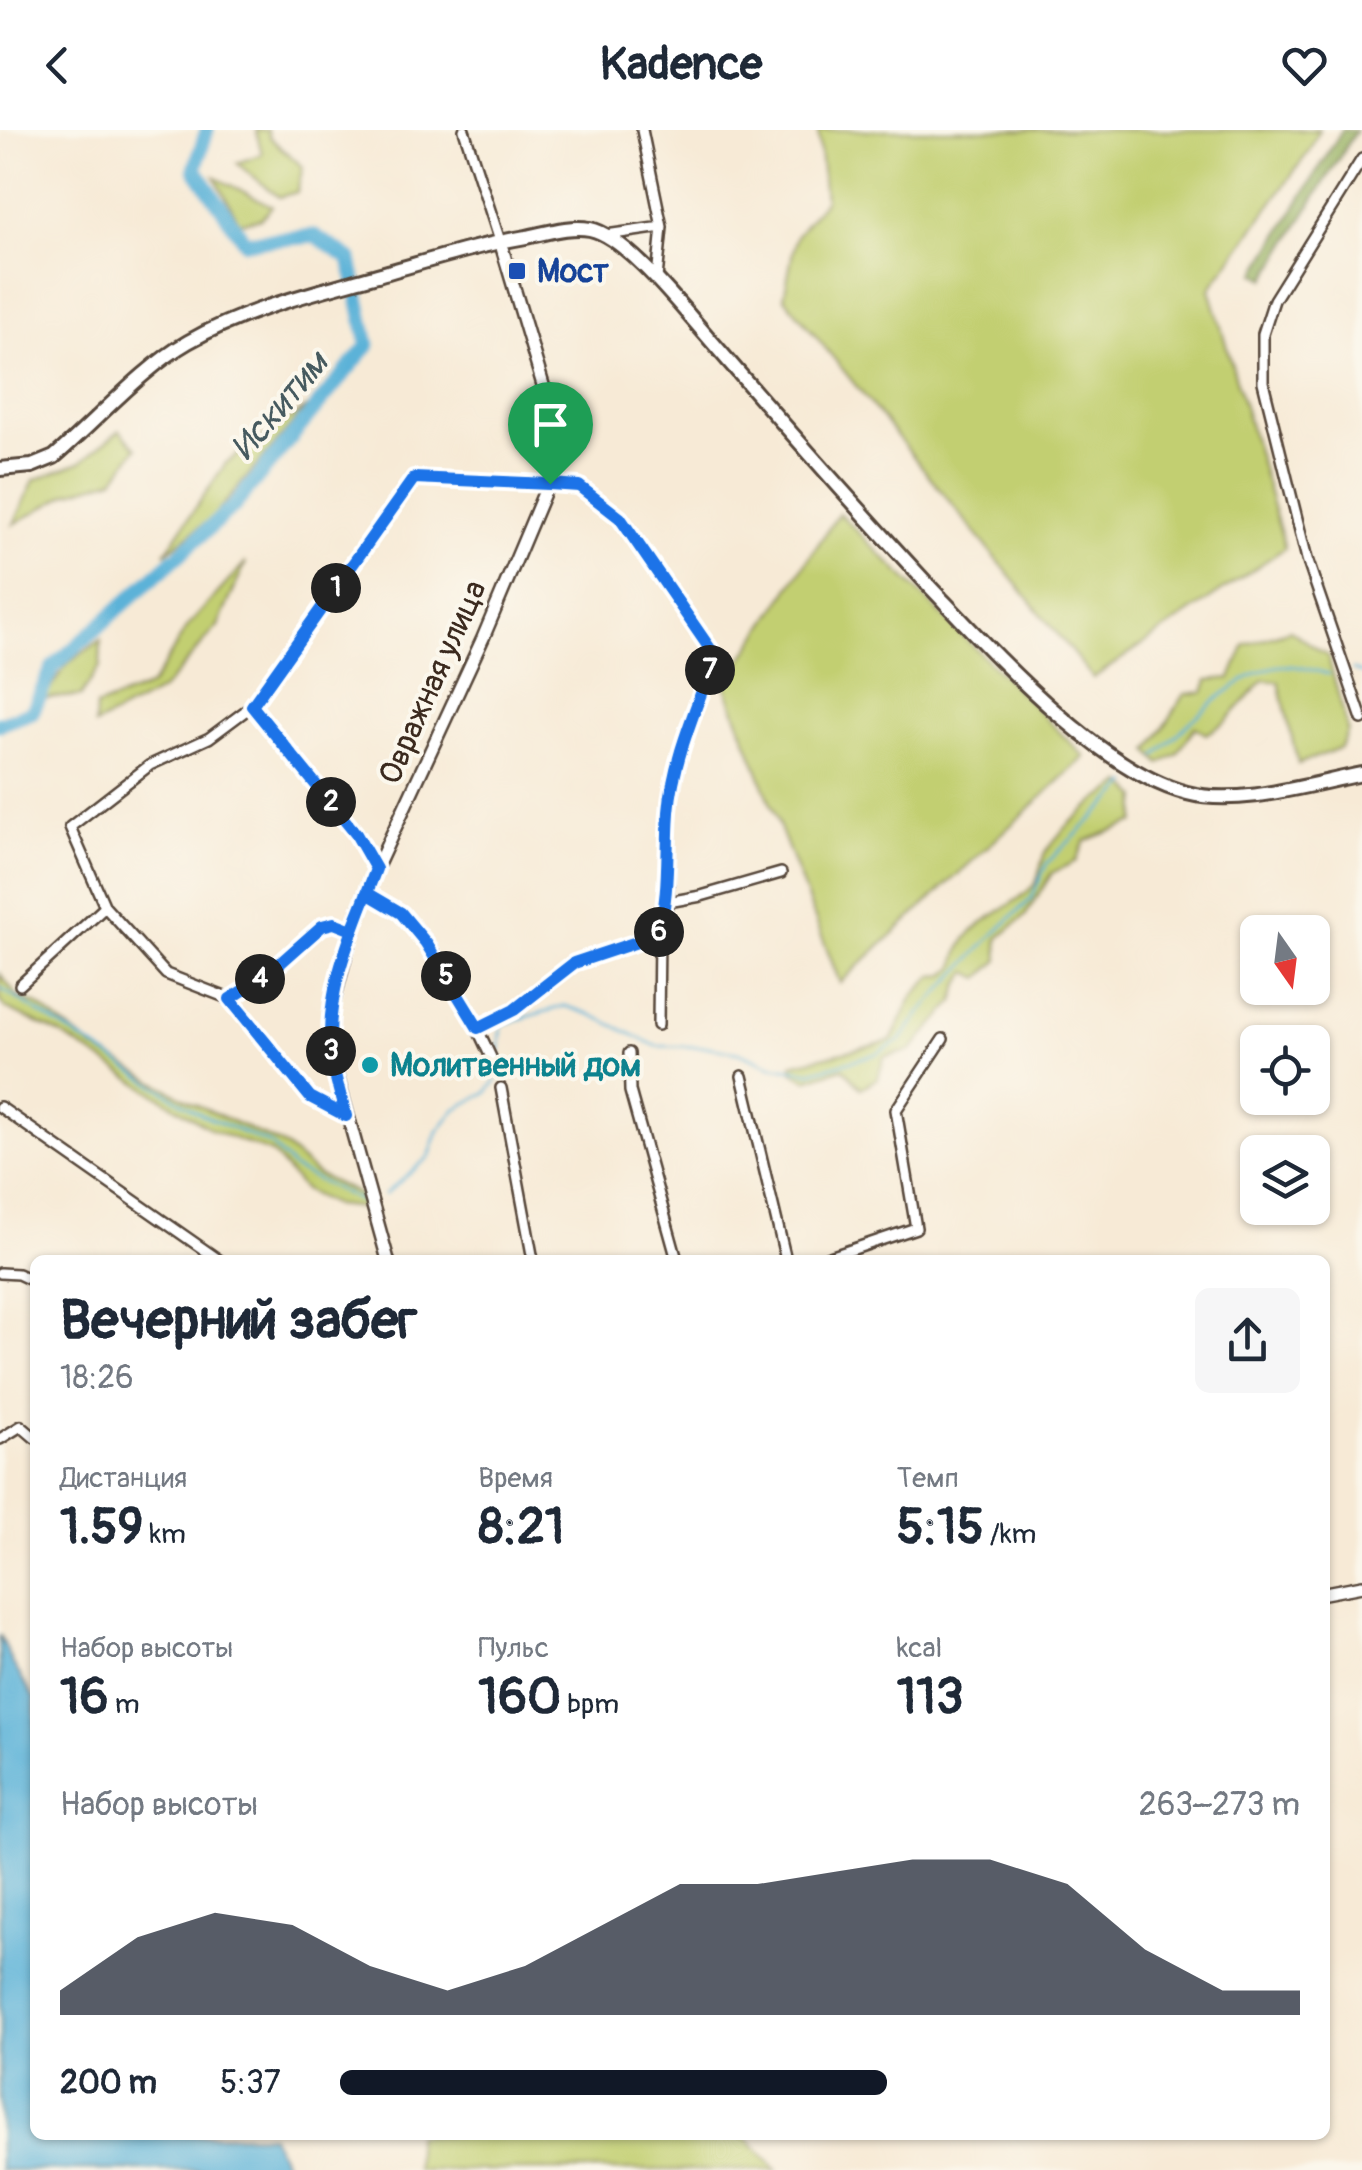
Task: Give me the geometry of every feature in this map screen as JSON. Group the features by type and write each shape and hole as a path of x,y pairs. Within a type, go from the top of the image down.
{"main road":[{"path":"0,470 32,466 54,457 162,360 187,342 237,319 298,297 500,242 569,228 589,228 606,235 657,278 848,498 984,644 1045,702 1121,763 1155,782 1209,797 1260,794 1362,774"}],"street":[{"name":"Овражная улица","path":"387,1255 332,1056 331,1012 352,930 376,869 476,656 558,460 558,440 464,130"},
{"path":"642,130 662,227 657,278"},
{"path":"1362,159 1274,300 1263,350 1263,382 1307,559 1362,719"},
{"path":"606,235 662,227"},
{"path":"346,1116 310,1097 230,999 166,974 105,907 70,827 150,765 209,738 252,706 414,478 579,486 620,518 715,656 684,738 669,809 668,902 658,935 658,1025"},
{"path":"252,706 356,834 376,869"},
{"path":"668,902 781,873"},
{"path":"367,893 401,913 414,928 478,1028 496,1068"},
{"path":"20,986 105,907"},
{"path":"230,999 268,974 322,926 334,923 352,930"},
{"path":"478,1028 514,1010 574,963 658,935"},
{"path":"836,1255 916,1228 896,1110 943,1039"},
{"path":"629,1053 630,1091 676,1255"},
{"path":"742,1076 785,1255"},
{"path":"501,1088 532,1255"},
{"path":"0,1108 212,1255"},
{"path":"0,1273 30,1280"},
{"path":"0,1440 21,1426 30,1434"},
{"path":"1330,1592 1362,1586"}],"green space":[{"path":"256,130 267,130 269,137 303,167 297,192 279,197 237,163 262,154"},
{"path":"818,130 1319,130 1309,151 1210,289 1285,548 1093,678 784,297 796,236 825,200"},
{"path":"1342,130 1356,130 1266,279 1256,273"},
{"path":"215,177 272,206 261,218 240,223"},
{"path":"307,407 212,518 165,553 226,463"},
{"path":"120,430 137,448 114,479 69,493 14,524 34,480 81,462"},
{"path":"839,513 1085,757 840,983 725,685"},
{"path":"246,562 218,626 162,690 95,725 96,707 151,686 188,626"},
{"path":"1290,630 1328,656 1348,731 1340,748 1298,764 1279,682 1264,680 1225,722 1206,734 1195,727 1177,754 1160,764 1149,751 1185,694 1204,692 1208,680 1231,678 1245,645"},
{"path":"101,640 100,666 81,696 44,698 67,664"},
{"path":"1124,783 1138,797 1135,822 1085,841 1076,861 1052,873 1025,916 998,939 999,960 980,978 968,972 954,1002 910,1051 884,1057 878,1078 861,1088 843,1068 807,1080 792,1071 792,1064 891,1041 913,996 933,976 946,975 955,967 966,938 976,928 1034,885 1044,854 1063,830"},
{"path":"0,974 18,997 38,1005 92,1047 193,1103 283,1145 318,1175 360,1195 364,1208 334,1205 304,1190 272,1153 212,1130 59,1033 5,1008 0,1001"},
{"path":"416,2140 749,2140 777,2170 416,2170"}],"water":[{"path":"0,1635 30,1691 30,2140 273,2140 288,2170 0,2170"}],"waterway":[{"name":"Искитим","path":"0,724 32,712 53,667 234,506 368,345 350,259 315,236 245,242 195,169 207,130"},
{"path":"1156,756 1211,704 1259,672 1288,666 1329,674"},
{"path":"1353,670 1362,673"},
{"path":"385,1194 429,1157 438,1131 456,1109 487,1092 504,1071 499,1053 502,1024 565,1006 656,1046 709,1047 738,1052 771,1066 811,1072 876,1054 900,1041 922,1011 1031,899 1047,863 1129,783"},
{"path":"0,988 202,1115 270,1144 293,1168 360,1201"}],"place":[{"name":"Мост","path":"517,271"},
{"name":"Молитвенный дом","path":"370,1065"}],"route":[{"path":"550,484 414,478 252,706 356,834 376,869 352,930 331,1012 332,1056 346,1116 310,1097 230,999 268,974 322,926 334,923 352,930 367,893 401,913 426,943 478,1028 514,1010 574,963 658,935 668,902 669,809 684,738 715,656 620,518 579,486 550,484"}]}
